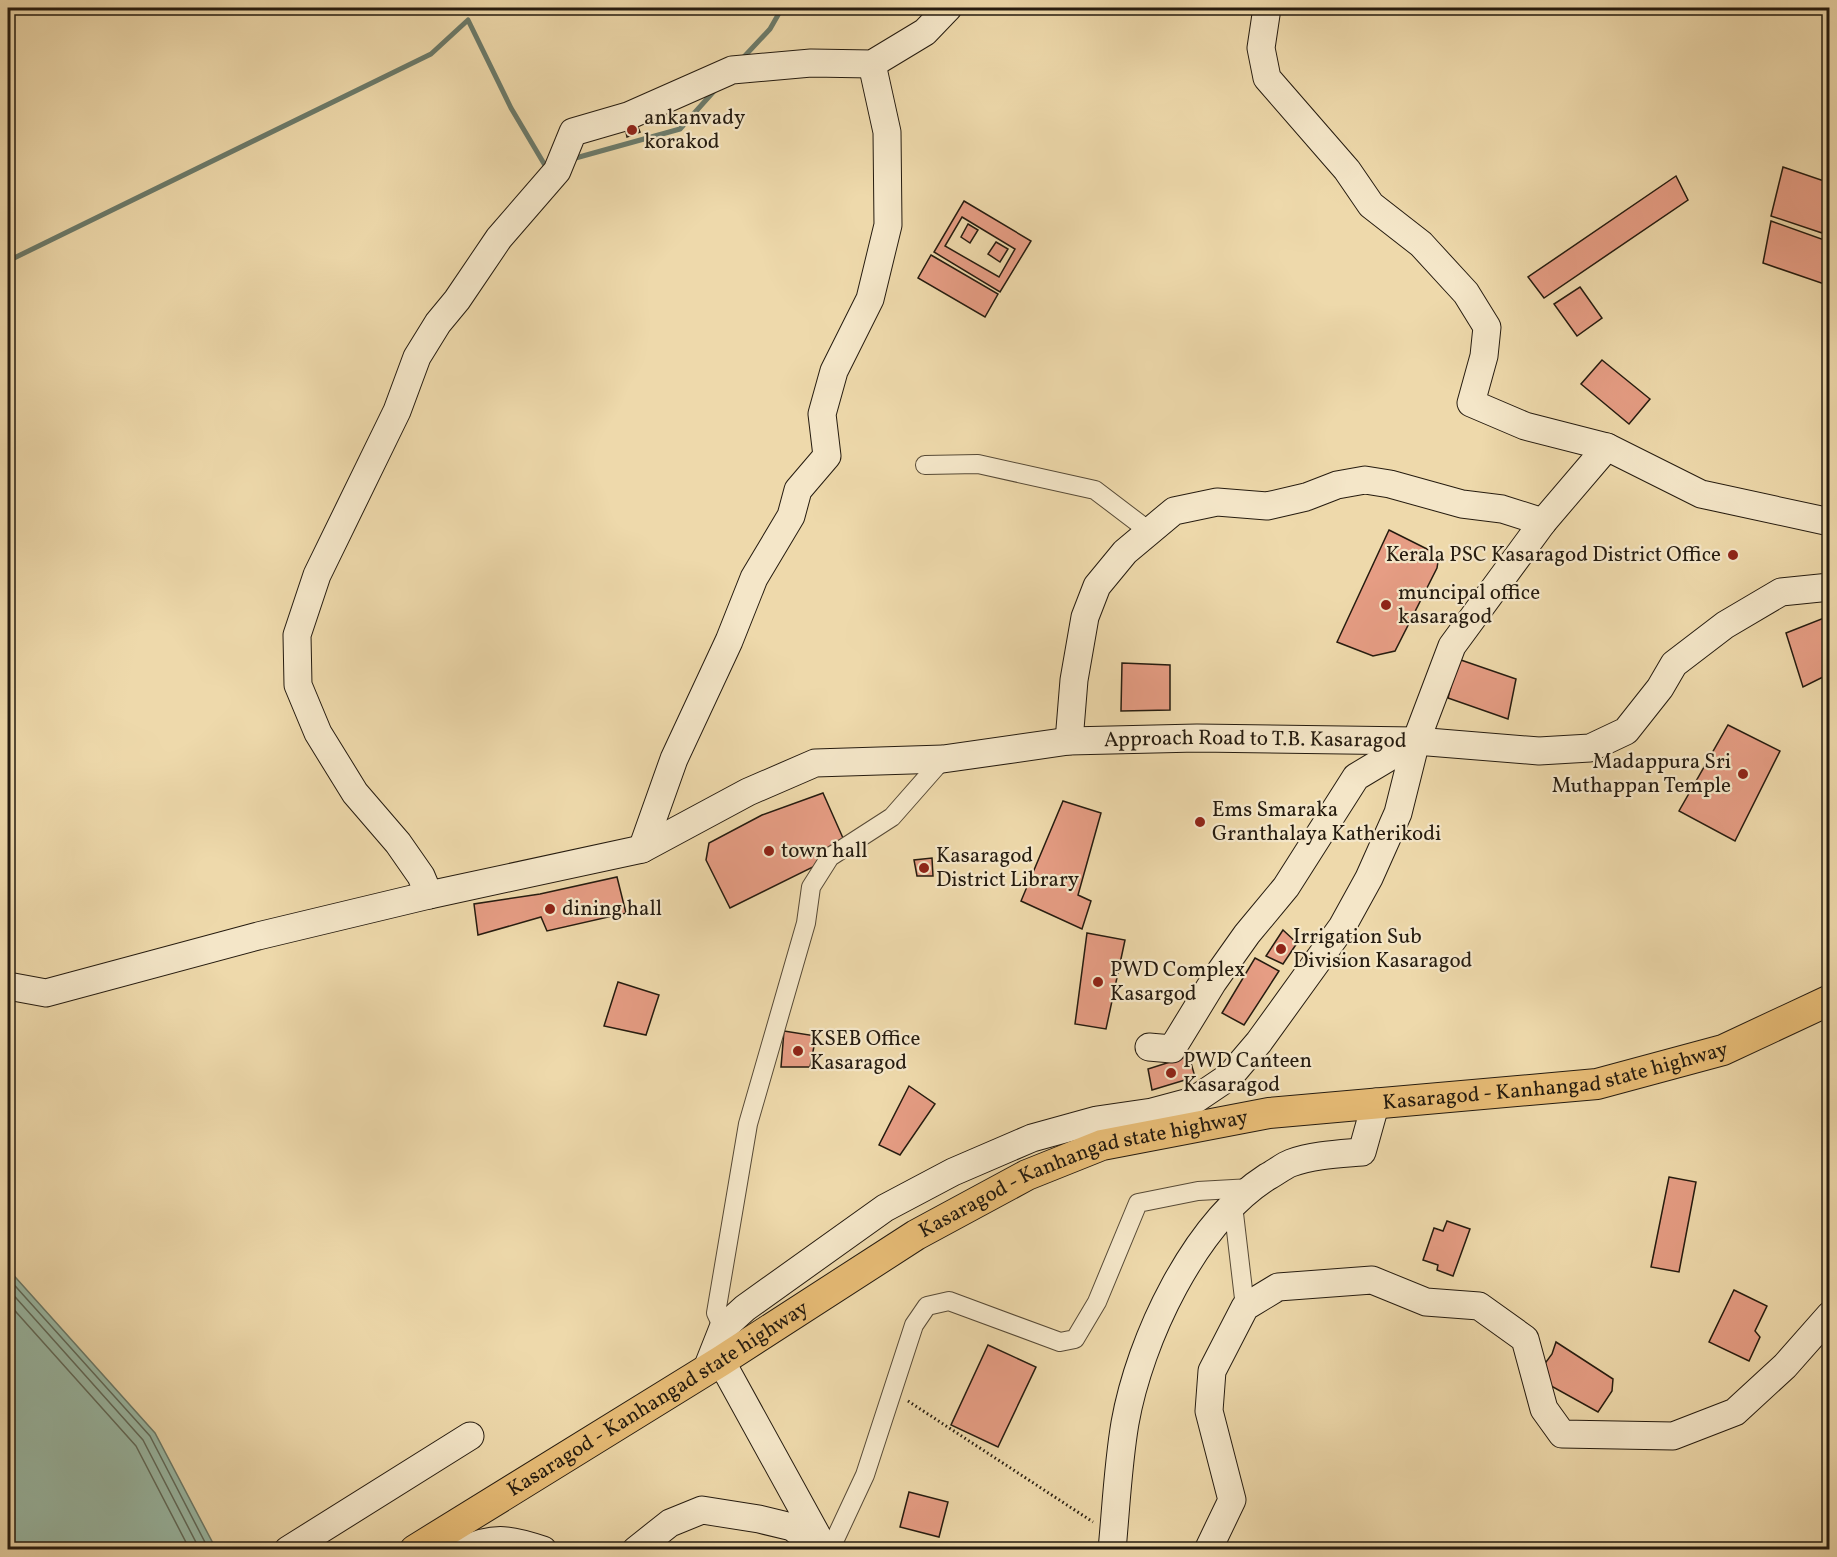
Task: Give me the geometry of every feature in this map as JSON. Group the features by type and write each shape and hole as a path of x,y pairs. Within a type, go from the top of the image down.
{"main road":[{"name":"Kasaragod - Kanhangad state highway","path":"415,1550 713,1366 916,1235 1027,1174 1091,1149 1269,1113 1597,1084 1723,1050 1830,1000"}],"street":[{"path":"429,895 421,876 398,843 355,793 336,763 318,733 298,685 297,635 317,575 398,411 417,357 438,322 457,300 492,247 557,171 573,132 628,116 732,70 771,64 872,64 925,32 948,8"},
{"path":"1268,8 1261,48 1267,78 1347,170 1371,205 1421,244 1466,293 1487,327 1484,356 1471,403 1526,426 1607,447 1701,494 1830,522"},
{"path":"642,849 674,759 729,641 754,579 791,516 798,490 827,456 822,414 834,371 870,299 888,225 887,132 872,64"},
{"path":"823,1550 713,1366 723,1328 745,1308 885,1208 953,1172 1032,1138 1098,1120 1152,1112 1193,1101 1230,1076 1259,1042 1342,927 1369,878 1398,813 1416,741 1452,646 1543,522 1607,447"},
{"path":"925,465 978,464 1095,490 1149,531"},
{"path":"1070,741 1074,680 1089,607 1097,586 1125,552 1174,511 1217,502 1267,506 1306,497 1337,485 1365,480 1390,484 1462,504 1502,509 1543,522"},
{"name":"Approach Road to T.B. Kasaragod","path":"8,986 46,993 258,936 429,895 642,849 748,792 815,763 943,759 1070,741 1197,738 1416,741 1539,751 1590,748 1626,731 1660,688 1674,664 1725,625 1780,592 1830,587"},
{"path":"1149,1047 1172,1049 1213,982 1247,934 1286,887 1356,777 1416,741"},
{"path":"723,1328 716,1313 748,1124 806,923 811,887 830,857 892,817 943,759"},
{"path":"1112,1542 1125,1424 1136,1377 1178,1280 1208,1231 1242,1196 1290,1163 1326,1155 1362,1152 1376,1102"},
{"path":"830,1550 865,1475 914,1325 927,1306 949,1301 1060,1342 1075,1339 1097,1302 1138,1203 1198,1191 1242,1196"},
{"path":"1208,1550 1232,1500 1209,1411 1212,1371 1245,1307 1242,1196"},
{"path":"1245,1307 1278,1287 1372,1280 1426,1302 1479,1306 1525,1340 1544,1409 1562,1434 1673,1436 1735,1413 1785,1366 1830,1315"},
{"path":"288,1550 470,1436"},
{"path":"636,1550 670,1523 702,1510 759,1518 792,1527 823,1550"},
{"path":"465,1550 480,1542 510,1539 543,1550"}],"path":[{"path":"894,1392 1112,1542"}],"water":[{"path":"8,1269 155,1433 216,1549 8,1549"}],"building":[{"name":"ankanvady korakod","path":"637,125 640,132 627,137 625,127"},
{"path":"1783,167 1830,183 1830,206 1822,233 1771,216"},
{"path":"1676,176 1688,200 1544,298 1528,277"},
{"path":"964,201 1031,241 1000,292 934,252","holes":["962,217 1015,249 999,277 945,246"]},
{"path":"1771,221 1830,242 1830,286 1763,263"},
{"path":"968,224 978,230 970,243 961,237"},
{"path":"996,242 1008,249 1000,262 988,254"},
{"path":"931,255 998,294 985,317 918,278"},
{"path":"1580,287 1602,318 1577,336 1554,304"},
{"path":"1602,360 1650,399 1629,424 1581,384"},
{"name":"muncipal office kasaragod","path":"1389,530 1439,555 1437,568 1395,651 1373,656 1337,642"},
{"path":"1829,616 1830,682 1825,676 1803,687 1786,633"},
{"path":"1458,659 1516,679 1508,719 1448,698"},
{"path":"1122,663 1170,665 1170,710 1121,711"},
{"path":"1728,725 1780,751 1735,841 1679,811"},
{"name":"town hall","path":"823,793 843,838 815,866 730,908 706,860 709,843 762,815"},
{"path":"1063,801 1101,813 1078,895 1091,901 1082,929 1021,901"},
{"name":"Kasaragod District Library","path":"932,858 933,876 917,876 914,860"},
{"name":"dining hall","path":"617,877 626,913 547,931 541,917 478,935 474,904 540,894"},
{"name":"Irrigation Sub Division Kasaragod","path":"1283,930 1297,943 1283,964 1266,956"},
{"name":"PWD Complex Kasargod","path":"1087,933 1125,940 1106,1029 1075,1024"},
{"path":"1255,958 1279,971 1244,1025 1222,1013"},
{"path":"618,982 659,995 646,1035 604,1026"},
{"name":"KSEB Office Kasaragod","path":"784,1031 816,1036 810,1067 781,1067"},
{"name":"PWD Canteen Kasaragod","path":"1189,1056 1195,1077 1152,1090 1148,1069"},
{"path":"909,1086 935,1104 900,1155 879,1145"},
{"path":"1669,1177 1696,1182 1679,1272 1651,1267"},
{"path":"1447,1221 1470,1229 1453,1276 1437,1270 1438,1265 1423,1260 1434,1228 1443,1231"},
{"path":"1734,1290 1767,1306 1755,1331 1760,1337 1749,1361 1709,1342"},
{"path":"1556,1342 1613,1379 1612,1391 1598,1412 1535,1377 1552,1354"},
{"path":"988,1345 1036,1367 998,1447 951,1425"},
{"path":"909,1492 948,1502 939,1537 900,1527"}],"waterway":[{"path":"741,60 770,29 782,8"},
{"path":"8,261 431,54 468,20 511,108 546,167 549,166"},
{"path":"572,159 680,129 715,90"}],"place":[{"name":"ankanvady korakod","path":"632,130"},
{"name":"Kerala PSC Kasaragod District Office","path":"1733,555"},
{"name":"muncipal office kasaragod","path":"1386,605"},
{"name":"Madappura Sri Muthappan Temple","path":"1743,774"},
{"name":"Ems Smaraka Granthalaya Katherikodi","path":"1200,822"},
{"name":"town hall","path":"769,851"},
{"name":"Kasaragod District Library","path":"924,868"},
{"name":"dining hall","path":"550,909"},
{"name":"Irrigation Sub Division Kasaragod","path":"1281,949"},
{"name":"PWD Complex Kasargod","path":"1098,982"},
{"name":"KSEB Office Kasaragod","path":"798,1051"},
{"name":"PWD Canteen Kasaragod","path":"1171,1073"}]}
